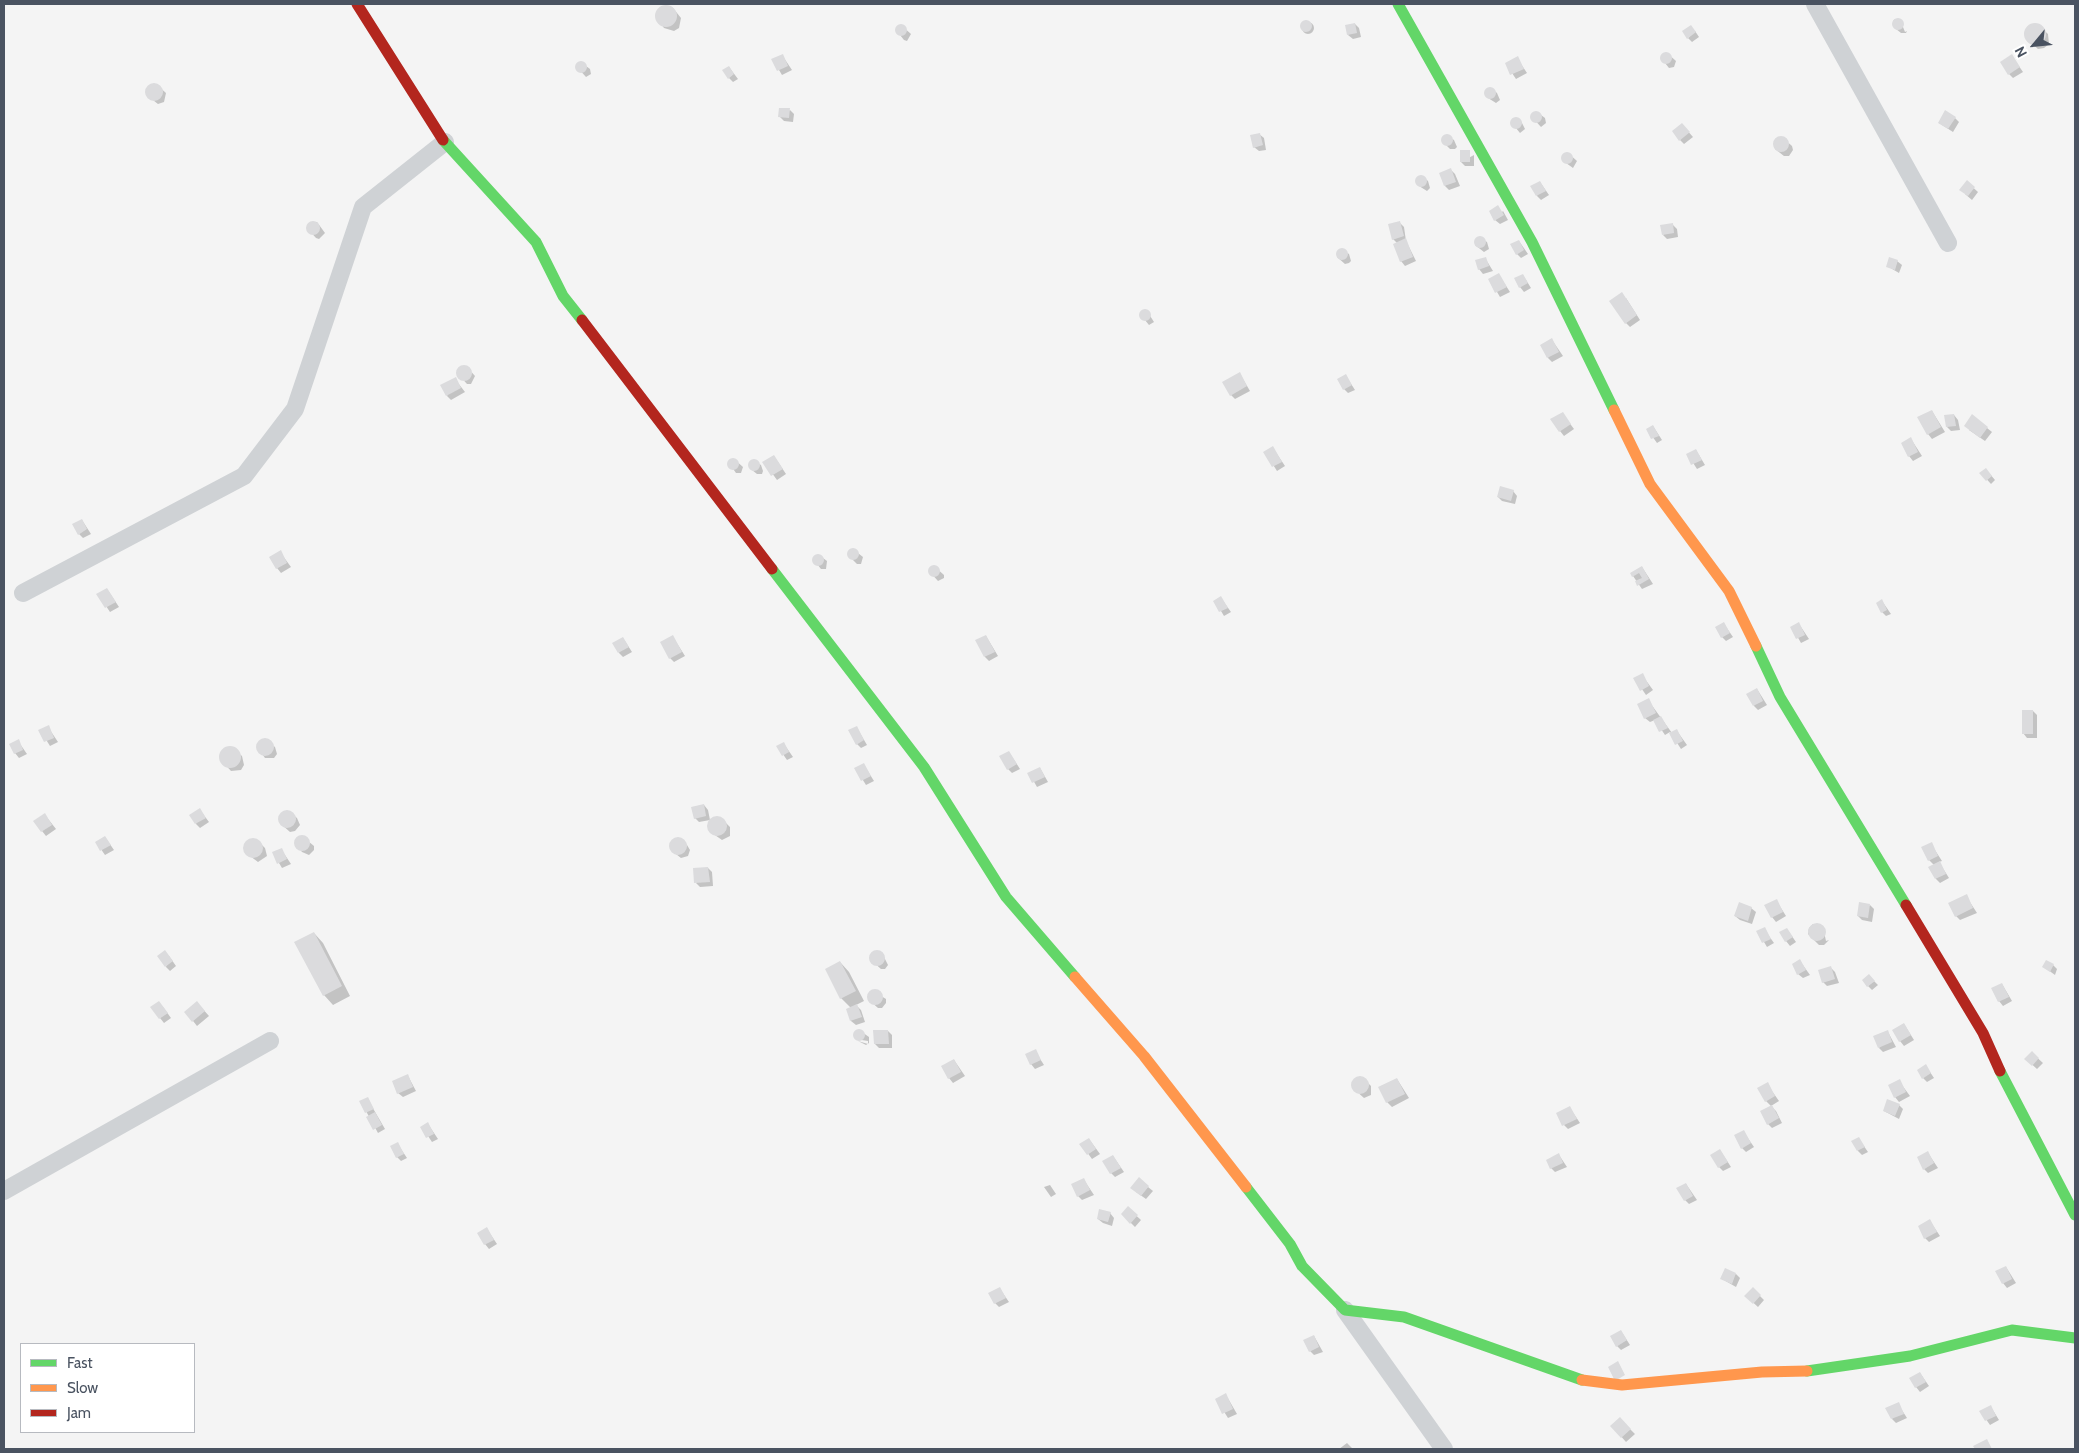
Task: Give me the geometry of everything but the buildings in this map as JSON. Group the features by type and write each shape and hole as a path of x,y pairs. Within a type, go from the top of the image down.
{"street":[{"path":"357,4 445,142 536,242 562,296 924,767 1006,897 1144,1056 1290,1244 1302,1266 1345,1310 1444,1449"},
{"path":"1398,4 1532,242 1650,484 1729,591 1780,696 1983,1033 2006,1083 2075,1215"},
{"path":"1815,4 1948,243"},
{"path":"24,593 244,476 295,409 363,208 445,142"},
{"path":"4,1191 270,1041"},
{"path":"1345,1310 1404,1317 1574,1379 1622,1386 1762,1372 1816,1370 1872,1363 1910,1356 2012,1330 2032,1331 2075,1338"}],"traffic: fast":[{"path":"1398,4 1532,242 1614,410"},
{"path":"443,140 536,242 563,296 582,320"},
{"path":"772,569 924,767 1006,897 1075,977"},
{"path":"1756,646 1780,697 1906,905"},
{"path":"2000,1071 2075,1215"},
{"path":"1246,1187 1290,1244 1302,1266 1345,1310 1404,1317 1582,1380"},
{"path":"1807,1371 1910,1356 2012,1330 2075,1338"}],"traffic: slow":[{"path":"1614,410 1650,484 1729,591 1756,646"},
{"path":"1075,977 1144,1056 1246,1187"},
{"path":"1582,1380 1622,1385 1762,1372 1807,1371"}],"traffic: jam":[{"path":"357,4 443,140"},
{"path":"582,320 772,569"},
{"path":"1906,905 1983,1033 2000,1071"}]}
